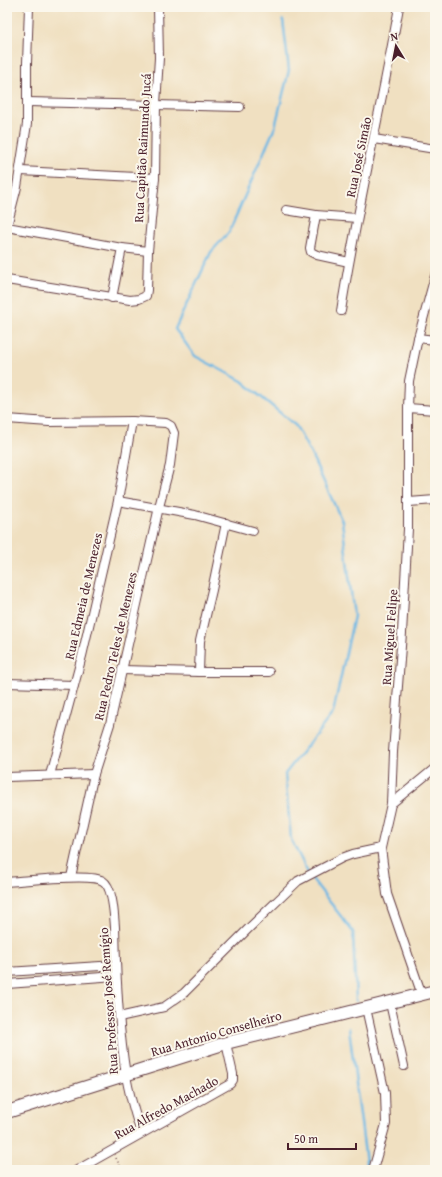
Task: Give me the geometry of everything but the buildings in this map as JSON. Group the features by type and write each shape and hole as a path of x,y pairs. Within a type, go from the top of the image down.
{"street":[{"path":"29,7 27,124 20,171 7,226 122,248 148,251"},
{"name":"Rua Capitão Raimundo Jucá","path":"112,298 130,300 139,299 146,296 147,290 148,251 155,178 156,104 160,58 158,7"},
{"name":"Rua José Simão","path":"341,311 357,218 374,139 398,7"},
{"path":"28,102 240,107"},
{"path":"374,139 435,150"},
{"path":"20,171 155,178"},
{"path":"286,210 316,215 357,218"},
{"path":"316,215 310,248 311,252 317,256 349,262"},
{"path":"7,280 112,298 122,248"},
{"name":"Rua Miguel Felipe","path":"422,995 387,894 381,848 391,804 393,752 403,626 409,502 409,381 418,338 434,281"},
{"path":"418,338 435,340"},
{"path":"408,408 435,410"},
{"path":"7,419 49,422 132,421"},
{"name":"Rua Pedro Teles de Menezes","path":"71,877 94,774 110,724 159,507 170,466 174,436 172,428 166,423 132,421"},
{"name":"Rua Edmeia de Menezes","path":"50,775 82,656 118,501 132,421"},
{"path":"409,502 435,500"},
{"path":"118,501 195,514 253,531"},
{"path":"199,672 200,641 226,523"},
{"path":"122,670 269,672"},
{"path":"7,683 74,686"},
{"path":"391,804 435,768"},
{"path":"7,777 94,774"},
{"path":"119,1017 164,1007 184,993 248,929 298,882 342,858 381,848"},
{"path":"7,882 71,877"},
{"name":"Rua Professor José Remígio","path":"71,877 100,879 105,882 108,887 115,924 116,976 126,1076 141,1133"},
{"path":"7,972 116,965"},
{"path":"7,984 116,976"},
{"name":"Rua Antonio Conselheiro","path":"7,1112 126,1076 226,1043 301,1023 435,991"},
{"path":"390,1002 404,1066"},
{"path":"366,1008 386,1103 386,1124 374,1170"},
{"name":"Rua Alfredo Machado","path":"77,1170 230,1084 233,1080 233,1074 226,1043"}],"path":[{"path":"112,1150 122,1170"}],"waterway":[{"path":"283,20 289,70 275,127 229,232 211,252 175,329 195,356 242,381 296,426 311,454 342,521 354,616 333,713 285,774 291,839 309,875 353,932 356,1001"},
{"path":"349,1028 367,1170"}]}
